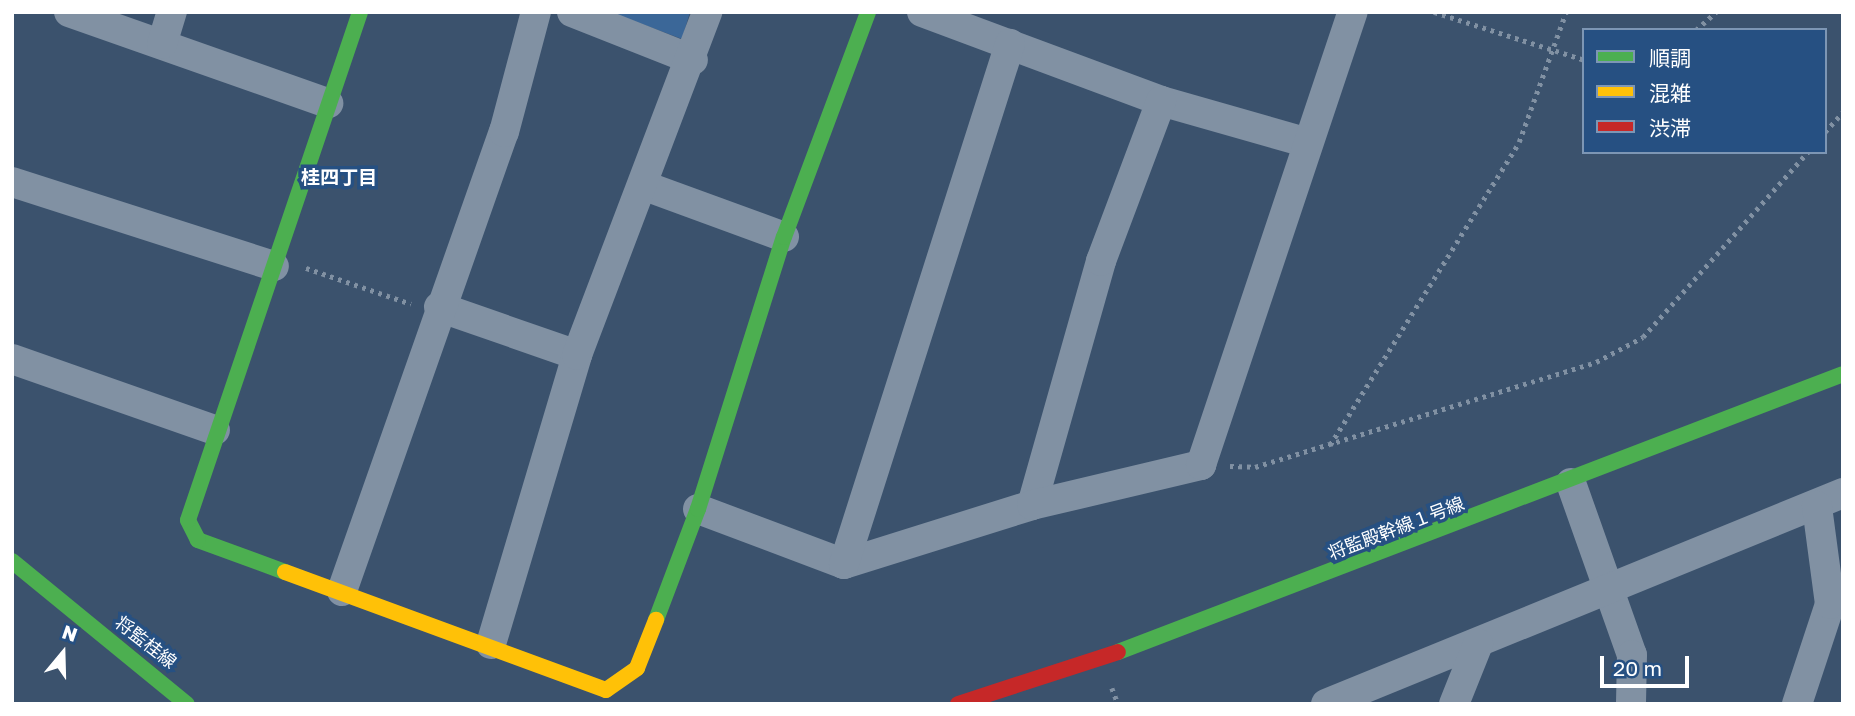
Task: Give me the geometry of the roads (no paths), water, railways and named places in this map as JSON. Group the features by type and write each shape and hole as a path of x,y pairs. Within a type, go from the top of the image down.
{"street":[{"path":"69,12 328,103"},
{"path":"162,44 172,12"},
{"path":"360,12 215,430 188,520 198,540 491,644 607,690 637,668 698,509 784,237 868,12"},
{"path":"342,591 439,307 503,132 537,12"},
{"path":"572,12 692,60"},
{"path":"491,644 577,355 645,186 707,12"},
{"path":"922,12 1161,101 1305,142"},
{"path":"698,509 844,564 1032,505 1201,465 1305,142 1353,12"},
{"path":"844,564 1010,44"},
{"path":"1032,505 1101,261 1161,101"},
{"path":"12,182 274,266"},
{"path":"645,186 784,237"},
{"path":"439,307 577,355"},
{"path":"12,359 215,430"},
{"name":"将監殿幹線１号線","path":"958,704 1120,652 1571,482 1843,374"},
{"path":"1571,482 1632,655 1631,704"},
{"path":"1326,704 1830,499 1830,604 1797,704"},
{"name":"将監桂線","path":"12,561 187,704"},
{"path":"1454,704 1478,644"}],"district":[{"name":"桂四丁目","path":"339,177"}]}
